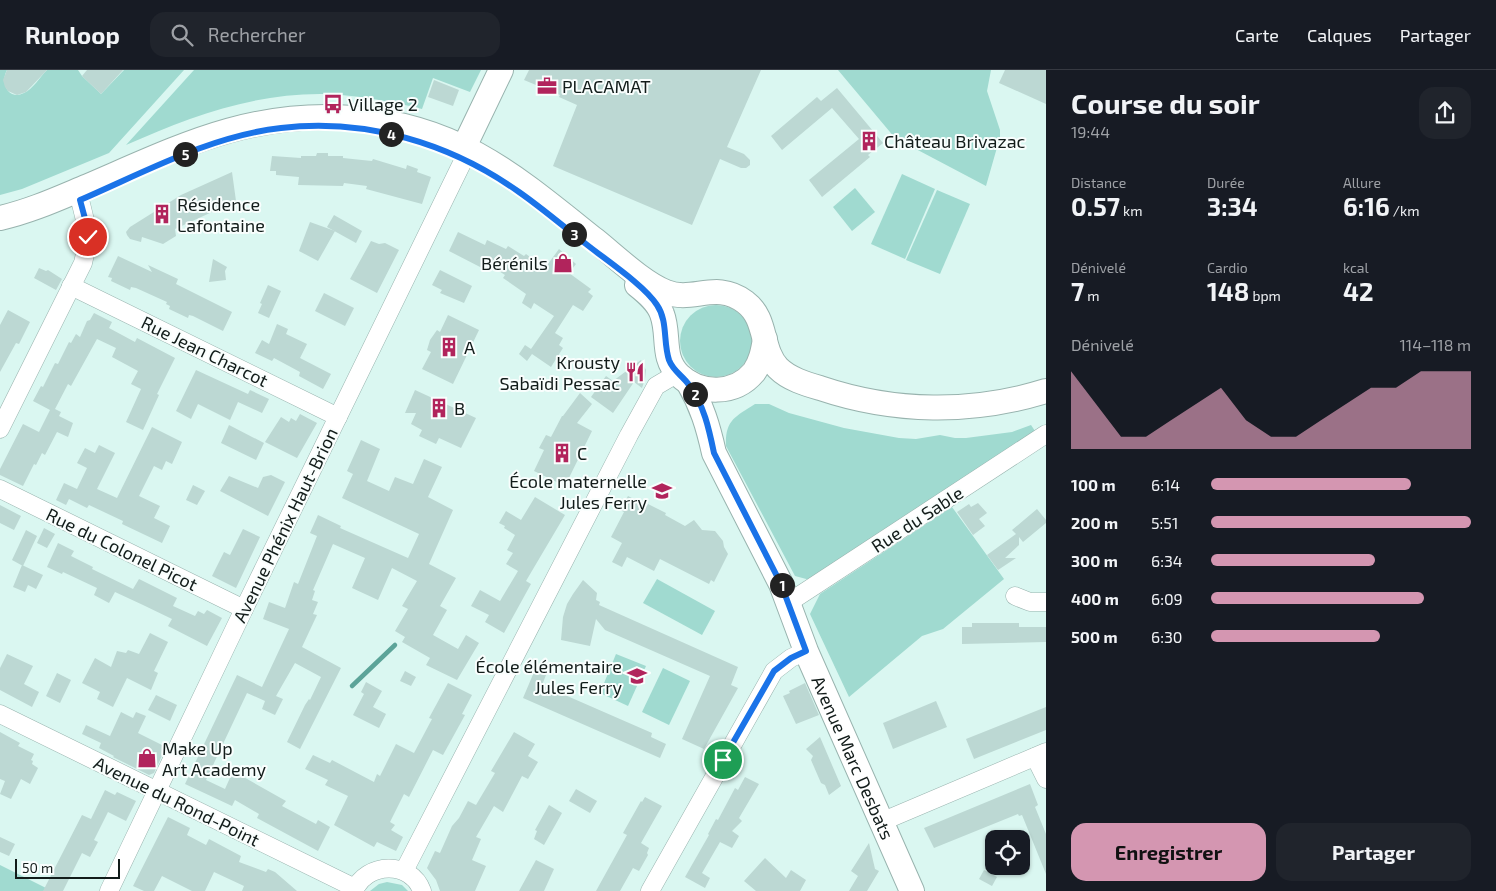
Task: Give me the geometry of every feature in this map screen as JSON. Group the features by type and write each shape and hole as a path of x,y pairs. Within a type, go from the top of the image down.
{"main road":[{"path":"464,153 501,70"},
{"path":"0,218 34,208 195,140 230,129 278,119 327,116 382,121 437,135 520,192 633,281 657,304 662,314 666,335 666,349 670,362 683,378 703,389 720,390 738,384 761,381 781,384 832,403 857,409 910,416 937,417 986,414 1046,400"},
{"path":"0,226 38,216 80,200 210,144 256,132 282,128 333,126 376,131 486,158 525,184 655,287 677,295 699,294 712,291 736,296 748,304 757,314 772,360 786,375 834,393 910,407 960,407 1008,401 1046,391"},
{"path":"666,335 669,322 676,310 686,300 699,294"},
{"path":"710,432 726,399 738,384 754,371 762,356 765,339"},
{"name":"Avenue Marc Desbats","path":"683,378 697,398 710,432 714,453 773,566 806,651 912,891"}],"street":[{"name":"Avenue Phénix Haut-Brion","path":"109,891 464,153"},
{"path":"0,429 83,263 88,237 80,200"},
{"name":"Rue Jean Charcot","path":"71,286 338,416"},
{"path":"404,871 633,427 656,386 683,378"},
{"name":"Rue du Sable","path":"788,603 1046,434"},
{"name":"Rue du Colonel Picot","path":"0,489 244,609"},
{"path":"1015,596 1030,602 1046,602"},
{"path":"650,891 774,671 791,658 806,651"},
{"name":"Avenue du Rond-Point","path":"0,714 354,890"},
{"path":"881,822 1041,754 1046,779"},
{"path":"354,890 366,876 381,868 393,868 404,871 414,878 422,891"}],"green space":[{"path":"0,70 7,70 4,80 5,85 10,92 18,95 30,89 47,70 78,70 101,94 124,70 184,70 109,153 22,189 0,195"},
{"path":"194,70 481,70 470,92 433,78 422,109 373,99 324,94 272,98 247,102 198,116 126,145"},
{"path":"838,70 991,70 987,91 1000,130 1000,137 986,186 895,138"},
{"path":"902,174 935,189 905,259 871,244"},
{"path":"855,188 875,212 852,231 833,207"},
{"path":"937,190 970,204 940,274 906,260"},
{"path":"723,305 742,315 750,327 752,341 750,355 742,367 730,375 709,377 690,367 682,355 680,334 690,315 702,307"},
{"path":"755,404 769,404 789,413 844,428 899,438 916,439 940,435 966,438 1012,432 1031,425 1035,431 810,580 795,576 726,446 729,425 737,416"},
{"path":"952,507 1004,579 943,629 922,636 849,697 810,614 820,594"},
{"path":"657,579 715,611 702,635 643,603"},
{"path":"616,654 646,666 628,706 600,693"},
{"path":"663,668 690,681 669,725 642,712"},
{"path":"0,865 52,891 0,891"},
{"path":"387,882 402,885 408,891 370,891 379,884"}],"building":[{"path":"7,70 47,70 26,92 17,95 8,91 5,87 3,80"},
{"path":"87,70 123,70 101,94 82,76"},
{"path":"529,70 761,70 727,147 744,154 750,160 750,165 746,168 741,168 720,159 692,225 553,166 577,105 559,97 560,95 524,80"},
{"path":"1005,70 1046,70 1046,104 999,83"},
{"path":"434,80 459,90 453,106 428,97"},
{"name":"Château Brivazac","path":"837,88 883,143 868,155 870,157 822,197 809,180 859,139 832,108 782,150 771,136 817,97 821,101"},
{"path":"317,153 328,153 328,156 343,156 343,158 372,161 373,159 406,169 407,165 418,169 417,172 431,177 422,204 366,189 367,186 344,183 343,186 298,185 299,177 276,175 276,171 270,171 272,156 301,158 301,156 316,156"},
{"path":"232,172 236,201 175,229 176,236 163,244 142,237 141,242 130,239 127,235 126,232 130,227 181,195"},
{"path":"334,215 362,231 356,243 327,227"},
{"path":"310,222 335,231 318,261 299,251"},
{"path":"458,232 485,245 487,240 506,249 508,246 524,256 526,254 545,268 559,249 576,264 569,273 591,289 588,292 593,296 583,311 573,305 555,333 563,338 559,345 563,348 551,367 532,354 527,361 519,354 525,345 531,349 554,316 534,303 531,309 522,303 526,294 503,278 505,275 485,262 482,268 449,251"},
{"path":"371,241 379,244 385,243 399,250 377,293 350,279"},
{"path":"118,256 152,272 148,265 178,279 176,284 232,312 223,331 193,316 189,315 188,318 169,309 170,306 166,304 167,302 136,288 131,287 130,290 111,281 112,278 108,277"},
{"path":"213,259 227,267 225,271 226,280 209,282"},
{"path":"39,268 48,270 62,279 56,290 34,278"},
{"path":"440,270 472,286 464,303 440,293 442,290 432,285"},
{"path":"268,285 281,291 269,318 258,313"},
{"path":"324,293 354,308 345,326 315,311"},
{"path":"8,310 30,322 19,344 16,343 0,372 0,325"},
{"path":"94,313 112,322 109,328 135,342 137,338 175,358 157,394 159,395 143,430 126,422 141,389 131,384 138,371 112,357 116,348 97,339 71,386 68,384 55,409 61,412 59,416 73,423 68,437 57,432 45,455 42,453 36,465 34,464 23,486 0,475 0,469 23,424 39,432 50,410 33,401 41,386 43,387 55,363 58,364 69,342 71,343 76,334 80,337 87,321 90,320"},
{"name":"A","path":"448,315 479,330 453,384 422,369 431,352 427,350 430,340 437,330 440,332"},
{"path":"277,324 288,329 286,334 307,344 300,358 331,374 323,389 299,376 300,372 274,358 272,361 255,353 262,340 269,344"},
{"path":"641,360 646,370 642,388 634,382 613,413 591,397 606,376 613,381"},
{"path":"196,370 248,394 250,390 269,399 262,413 238,402 230,420 198,404 191,419 176,411"},
{"path":"415,390 476,418 461,448 439,438 436,444 419,436 422,430 411,424 416,413 405,413"},
{"name":"C","path":"580,393 592,404 577,423 592,431 565,486 534,471 544,450 539,448 546,435 551,437 562,416"},
{"path":"300,414 317,423 297,458 265,442 281,417 289,422 291,418 296,421"},
{"path":"229,425 264,443 256,460 221,443"},
{"path":"152,427 182,442 172,464 166,461 162,470 154,466 139,496 160,506 154,518 170,526 162,543 122,524 123,521 89,505 87,508 69,499 66,505 56,500 64,483 77,489 87,468 77,463 85,448 95,453 99,445 115,453 97,489 117,498"},
{"path":"361,440 380,449 367,481 389,491 395,477 413,484 424,459 442,467 428,497 453,510 429,564 456,578 440,606 447,610 433,635 458,649 466,635 479,643 457,680 426,665 430,658 402,642 405,637 395,631 408,609 402,606 417,581 392,568 378,600 352,588 365,558 333,544 313,590 315,591 312,600 318,602 313,614 317,615 302,647 341,668 300,749 287,742 321,677 295,663 276,696 283,699 275,715 262,709 265,701 247,693 206,780 225,789 233,771 286,801 282,806 316,824 318,820 330,827 318,851 257,818 259,814 235,800 232,806 185,784 237,675 262,687 289,629 263,619 269,602 285,608 294,582 298,584 317,536 310,533 318,515 341,526 340,528 408,558 419,534 342,498 353,474 347,471"},
{"path":"271,475 285,482 268,516 220,491 229,476 258,488 263,477"},
{"path":"193,485 205,491 197,505 186,500"},
{"path":"628,496 666,513 665,515 685,526 694,520 702,530 715,531 723,541 728,554 714,582 711,580 709,584 660,559 654,571 627,557 622,567 612,562 622,543 611,537 624,512 620,510"},
{"path":"535,497 565,515 526,581 531,584 504,633 485,622 489,615 471,606 480,590 500,601 518,571 506,564 513,553 507,550 515,535 499,523 506,511 521,520"},
{"path":"978,503 987,513 979,519 985,526 973,535 957,512 969,504 971,507"},
{"path":"0,505 21,516 14,530 0,523"},
{"path":"1037,509 1046,520 1046,523 1023,542 1019,537 1019,545 1005,558 1016,558 998,570 987,555 1016,534 1012,530"},
{"path":"44,528 55,534 47,548 37,543"},
{"path":"243,529 260,537 236,588 212,576 224,552 230,555"},
{"path":"26,530 37,536 23,566 12,560"},
{"path":"58,543 74,551 71,556 93,567 92,569 133,589 139,579 177,598 173,606 195,616 198,611 204,614 207,610 222,618 207,646 168,626 172,619 115,592 109,603 94,595 97,588 63,572 62,574 47,567"},
{"path":"22,565 43,575 36,589 28,585 25,592 13,587"},
{"path":"583,580 597,593 596,600 600,602 599,605 738,667 731,685 738,688 704,749 682,739 710,676 605,630 596,619 590,646 561,640 563,617 567,604"},
{"path":"972,623 1019,623 1019,627 1046,627 1046,642 962,644 962,627 972,627"},
{"path":"150,633 168,642 154,671 158,673 151,690 127,678 113,707 97,699 100,692 82,683 95,658 111,667 117,651 126,653 128,650 139,654"},
{"path":"7,654 33,666 24,684 39,692 32,707 0,690 0,668"},
{"path":"537,665 548,670 542,685 652,733 651,737 666,744 660,758 523,698"},
{"path":"405,671 416,677 411,686 400,681"},
{"path":"57,673 71,680 60,703 46,696"},
{"path":"366,682 382,691 373,707 386,714 379,728 353,715 364,694 361,692"},
{"path":"448,683 472,695 462,714 465,715 443,755 433,750 409,797 404,794 390,822 395,825 391,830 403,837 396,851 377,842 374,847 334,825 348,796 325,785 328,780 305,769 313,755 330,763 332,760 374,782 377,774 380,776 396,744 414,753 432,719 429,718"},
{"path":"805,683 819,715 796,724 783,696"},
{"path":"156,695 177,705 170,721 148,710"},
{"path":"936,701 947,727 893,749 883,723"},
{"path":"1046,707 1046,730 974,759 966,739"},
{"path":"121,712 133,718 136,712 146,716 138,733 166,747 154,773 149,775 113,757 99,748 101,743 82,734 86,725 110,736"},
{"path":"0,732 20,743 18,746 34,754 31,760 33,761 32,764 38,768 30,784 21,779 11,799 0,794 5,781 0,779"},
{"path":"514,732 535,744 528,756 538,762 528,779 522,776 503,812 494,806 476,837 481,839 472,860 486,866 475,891 440,891 436,880 427,868 435,851 440,853 452,826 459,818 468,801 476,805 495,773 491,771"},
{"path":"820,737 841,786 829,795 825,785 821,783 811,760 813,756 806,749"},
{"path":"745,777 759,784 739,818 742,821 732,831 739,836 732,848 720,842 702,873 710,878 705,888 685,877 716,819 718,820 735,788 738,790"},
{"path":"1030,784 1038,805 1035,807 1046,834 1046,874 1030,835 1030,830 1028,830 1022,815 1019,816 1018,814 934,848 924,828"},
{"path":"576,789 597,801 590,813 569,801"},
{"path":"105,790 115,795 117,792 136,801 126,821 108,812 94,840 98,842 90,857 82,853 63,891 43,891 82,815 91,819"},
{"path":"645,797 662,806 641,843 649,848 648,855 639,871 633,868 620,891 596,891 627,835 623,833"},
{"path":"549,805 562,813 544,845 534,839 537,831 535,830"},
{"path":"168,817 190,828 187,835 206,845 209,839 241,856 239,862 266,872 268,869 275,872 297,891 242,891 244,886 214,872 205,891 192,891 162,876 154,891 144,891 133,886"},
{"path":"0,837 15,844 9,856 0,852"},
{"path":"869,843 875,869 879,871 867,891 849,891 858,876 851,871"},
{"path":"765,858 786,878 791,870 806,880 800,891 756,891 744,881"},
{"path":"536,860 554,869 544,891 519,891"},
{"path":"984,870 985,875 997,877 992,886 979,879"}],"waterway":[{"path":"352,686 395,645"}],"place":[{"name":"PLACAMAT","path":"547,86"},
{"name":"Village 2","path":"333,104"},
{"name":"Château Brivazac","path":"869,141"},
{"name":"Résidence Lafontaine","path":"162,214"},
{"name":"Bérénils","path":"563,263"},
{"name":"A","path":"449,347"},
{"name":"Krousty Sabaïdi Pessac","path":"635,372"},
{"name":"B","path":"439,408"},
{"name":"C","path":"562,453"},
{"name":"École maternelle Jules Ferry","path":"662,491"},
{"name":"École élémentaire Jules Ferry","path":"637,676"},
{"name":"Make Up Art Academy","path":"147,758"}],"route":[{"path":"88,237 80,200 189,152 232,137 282,128 333,126 359,128 384,132 424,143 445,150 480,167 520,192 633,281 657,304 662,314 666,335 666,349 670,362 688,382 697,398 710,432 714,453 773,566 806,651 791,658 774,671 723,760"}]}
